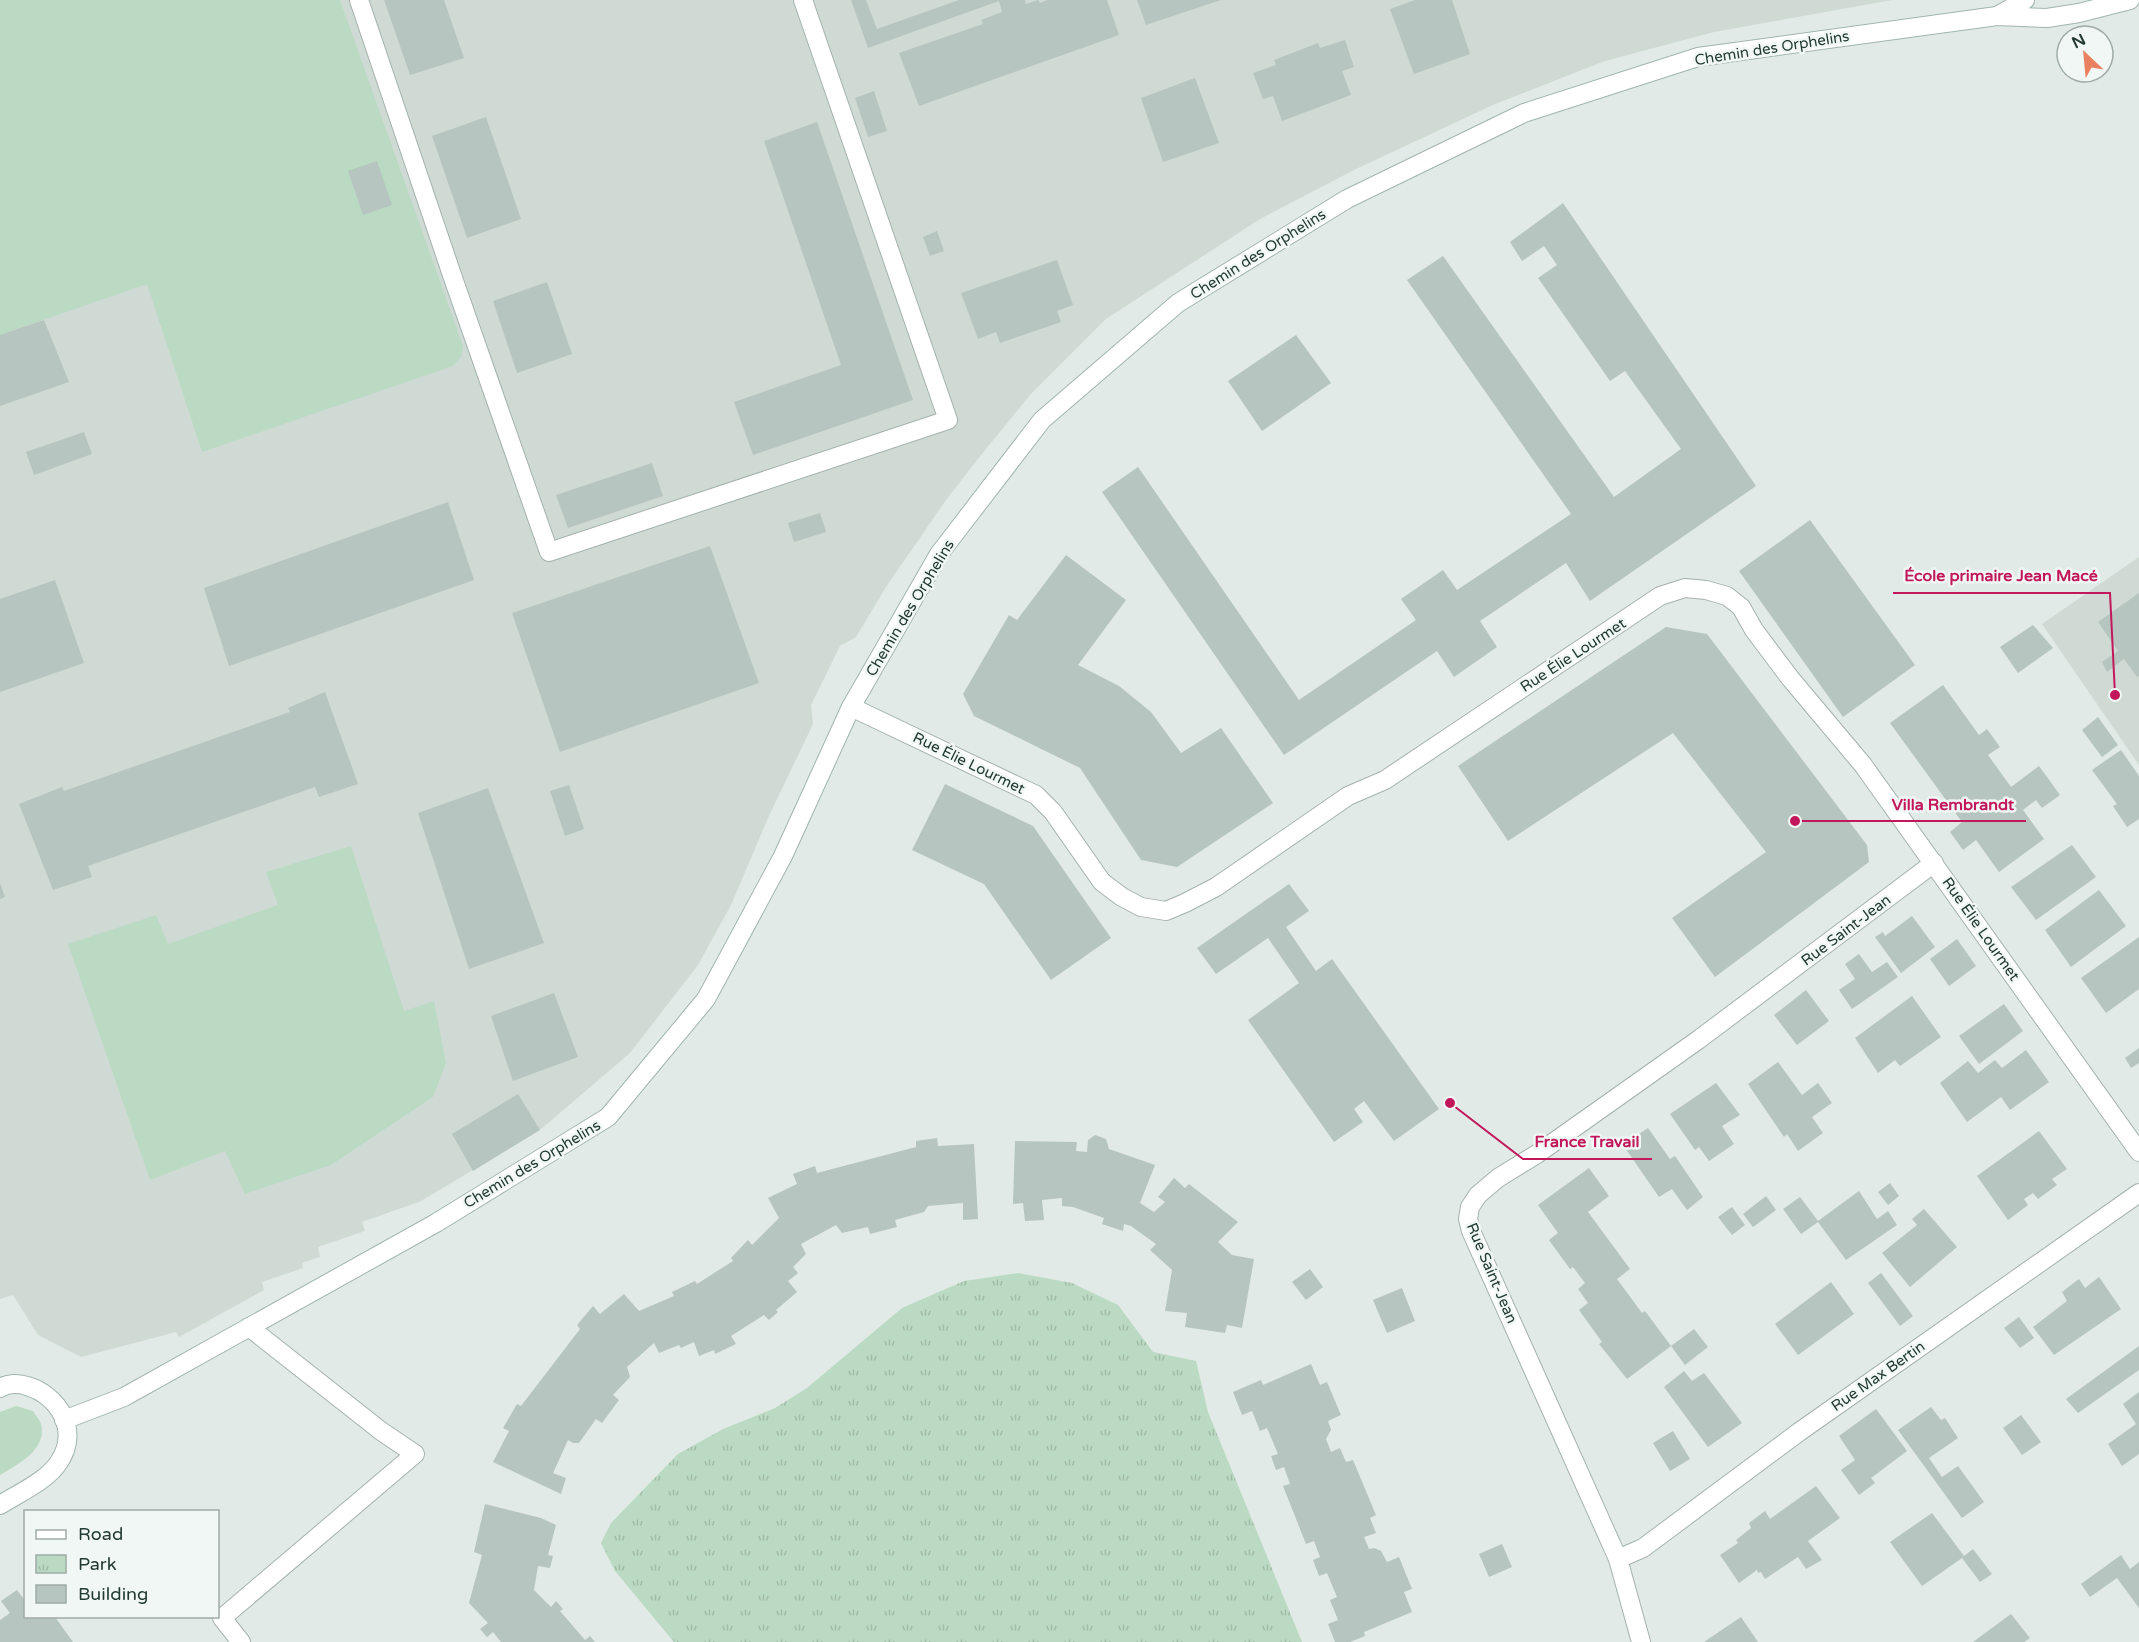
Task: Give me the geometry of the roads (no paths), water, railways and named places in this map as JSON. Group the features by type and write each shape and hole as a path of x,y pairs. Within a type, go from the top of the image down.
{"street":[{"path":"359,0 549,552 948,420 803,0"},
{"name":"Chemin des Orphelins","path":"1997,16 2025,0"},
{"name":"Chemin des Orphelins","path":"64,1420 118,1400 436,1222 608,1117 706,999 783,856 851,707 939,554 1042,420 1178,303 1347,199 1524,113 1698,57 1997,16 2048,18 2130,0"},
{"name":"Rue Élie Lourmet","path":"851,707 1036,795 1053,812 1102,882 1142,908 1166,911 1216,887 1348,796 1385,780 1660,596 1685,588 1706,590 1727,596 1741,607 1754,630 1790,678 1863,765 2139,1152"},
{"name":"Rue Saint-Jean","path":"1641,1642 1618,1559 1471,1231 1468,1219 1470,1207 1478,1195 1498,1178 1537,1154 1698,1040 1934,863"},
{"name":"Rue Max Bertin","path":"1618,1559 1643,1548 1798,1432 2139,1193"},
{"path":"241,1642 222,1618 415,1454 381,1431 249,1327"},
{"path":"0,1388 3,1385 21,1384 38,1389 52,1398 62,1413 67,1430 66,1447 60,1461 50,1473 0,1505"}],"place":[{"name":"École primaire Jean Macé","path":"2115,695"},
{"name":"Villa Rembrandt","path":"1795,821"},
{"name":"France Travail","path":"1450,1103"}]}
